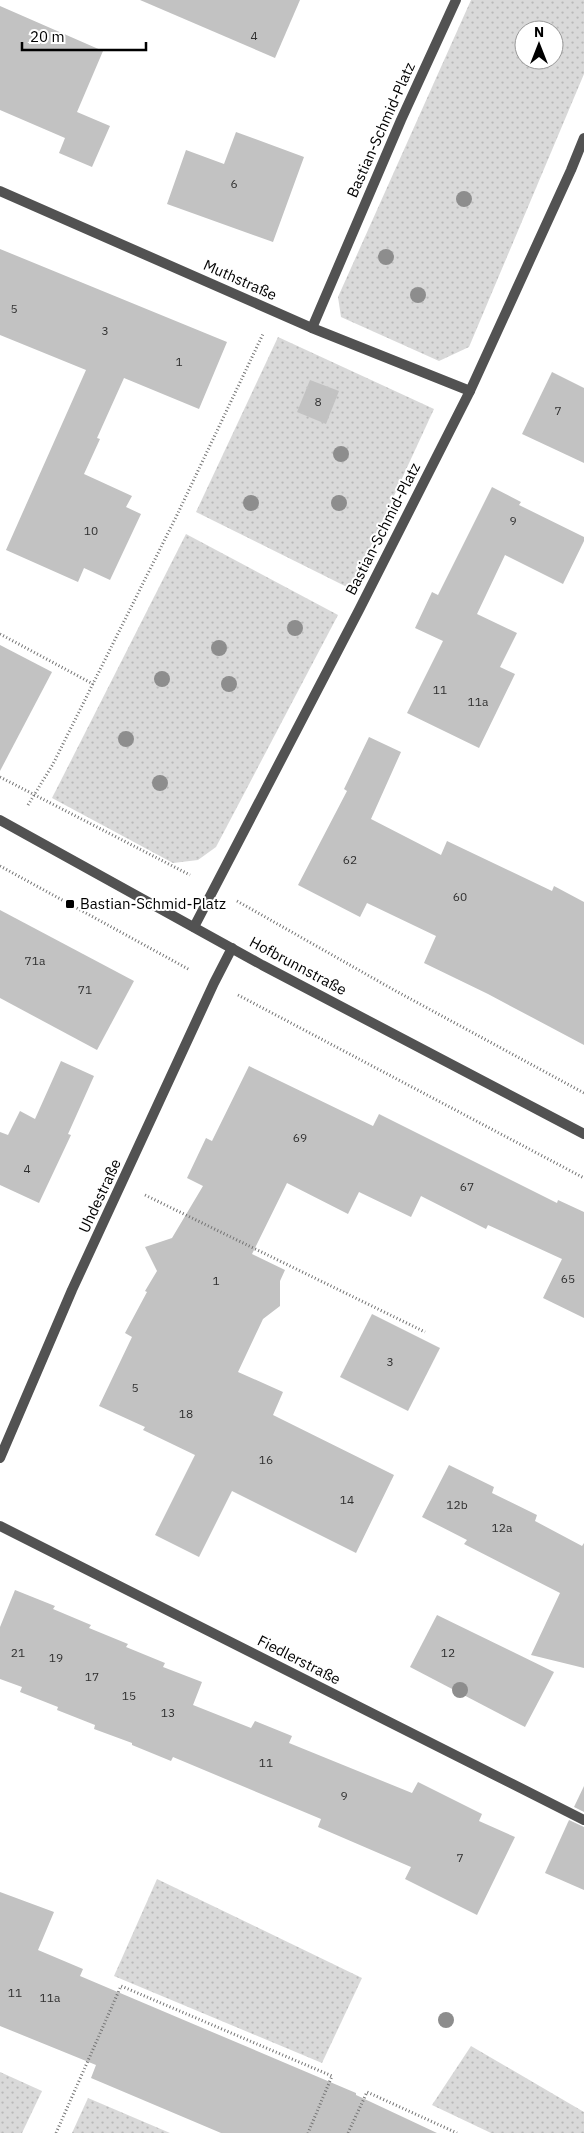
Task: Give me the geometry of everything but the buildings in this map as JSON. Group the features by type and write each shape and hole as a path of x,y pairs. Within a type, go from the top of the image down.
{"street":[{"name":"Bastian-Schmid-Platz","path":"312,328 401,120 456,0"},
{"name":"Bastian-Schmid-Platz","path":"194,928 470,391 584,138"},
{"name":"Muthstraße","path":"0,191 312,328 470,391"},
{"name":"Hofbrunnstraße","path":"0,820 194,928 584,1134"},
{"name":"Uhdestraße","path":"0,1458 72,1290 232,948"},
{"name":"Fiedlerstraße","path":"0,1526 584,1820"}],"path":[{"path":"13,827 53,764 177,515 274,311"},
{"path":"0,634 93,684"},
{"path":"0,777 214,888 394,990 584,1093"},
{"path":"0,866 214,983 584,1178"},
{"path":"122,1184 426,1332"},
{"path":"56,2133 121,1986 332,2076 308,2133"},
{"path":"348,2133 367,2092 457,2133"}],"shaded area":[{"path":"471,0 584,0 584,74 469,347 439,361 341,317 338,297"},
{"path":"278,337 434,409 351,589 196,512"},
{"path":"186,534 338,615 216,847 198,860 173,863 52,798"},
{"path":"157,1879 362,1978 322,2063 114,1976"},
{"path":"471,2046 584,2112 584,2133 491,2133 432,2105"},
{"path":"0,2072 42,2091 22,2133 0,2133"},
{"path":"88,2098 170,2133 72,2133"}],"place":[{"name":"Bastian-Schmid-Platz","path":"70,904"}]}
